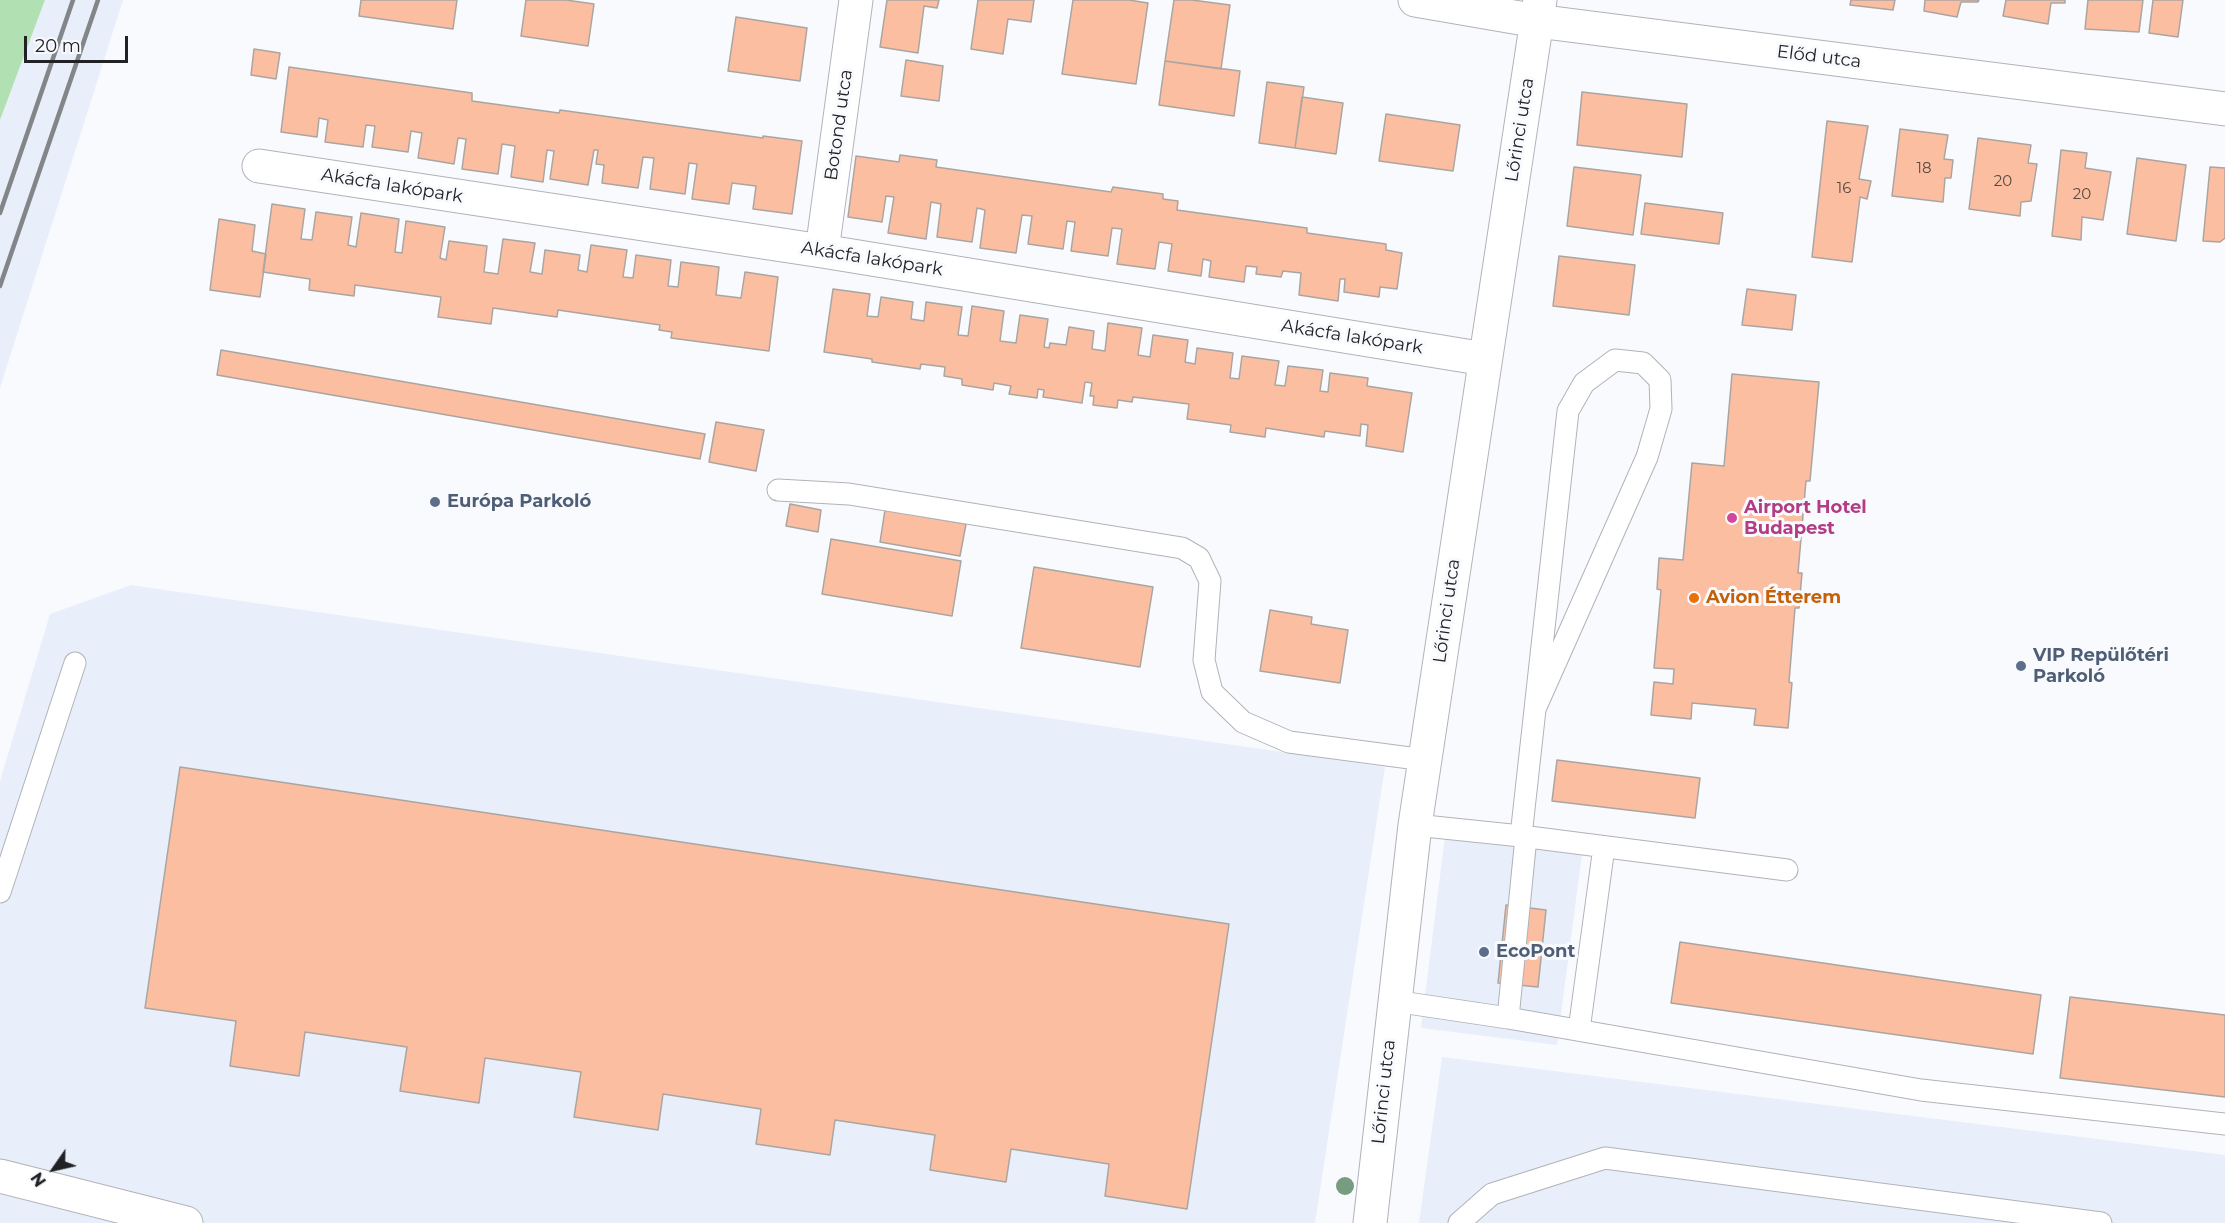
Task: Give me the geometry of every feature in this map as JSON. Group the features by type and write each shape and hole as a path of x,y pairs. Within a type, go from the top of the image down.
{"street":[{"name":"Botond utca","path":"822,251 856,0"},
{"name":"Előd utca","path":"1415,0 1538,11 2225,109"},
{"name":"Lőrinci utca","path":"1370,1223 1415,825 1538,11"},
{"name":"Akácfa lakópark","path":"259,166 822,251 1485,359"},
{"path":"0,1176 186,1223"}],"lane":[{"path":"1508,1018 1535,709 1568,411 1584,383 1615,360 1643,363 1660,380 1661,409 1647,457 1535,709"},
{"path":"778,490 849,494 1182,548 1198,558 1210,581 1204,660 1212,692 1243,722 1289,742 1425,760"},
{"path":"0,892 75,663"},
{"path":"1415,825 1786,870"},
{"path":"1579,1030 1604,847"},
{"path":"1394,1001 1508,1018 1921,1090 2225,1124"},
{"path":"1459,1223 1492,1194 1605,1158 2101,1223"}],"shaded area":[{"path":"45,0 123,0 0,388 0,120"},
{"path":"131,585 1385,767 1315,1223 0,1223 0,781 50,614"},
{"path":"1445,836 1582,854 1557,1045 1421,1028"},
{"path":"1442,1057 2225,1155 2225,1223 1419,1223"}],"green space":[{"path":"0,0 45,0 0,120"}],"building":[{"path":"361,0 457,0 453,29 359,16"},
{"path":"526,0 566,0 594,4 588,46 521,36"},
{"path":"887,0 939,0 937,8 924,6 918,53 880,47"},
{"path":"978,0 1034,0 1031,22 1008,19 1003,54 971,49"},
{"path":"1073,0 1129,0 1148,3 1136,84 1062,74"},
{"path":"1174,0 1230,5 1221,69 1165,61"},
{"path":"1851,0 1895,0 1893,10 1850,5"},
{"path":"1925,0 1979,0 1978,2 1961,2 1957,17 1924,11"},
{"path":"2006,0 2065,0 2065,3 2051,3 2048,24 2003,16"},
{"path":"2088,0 2143,0 2139,32 2085,29"},
{"path":"2153,0 2183,0 2178,37 2149,33"},
{"path":"736,17 807,28 800,81 728,71"},
{"path":"254,49 280,53 276,79 251,75"},
{"path":"906,60 943,66 939,101 901,96"},
{"path":"1165,61 1240,71 1234,116 1159,105"},
{"path":"289,67 472,93 472,101 802,141 792,214 753,209 756,186 732,183 729,204 692,199 697,164 689,163 685,194 650,189 654,158 643,157 638,188 602,183 604,165 596,164 598,150 594,150 588,185 550,179 554,151 547,150 543,182 511,177 515,146 502,144 498,174 462,169 466,139 458,138 454,164 418,158 422,133 411,131 408,152 372,147 375,126 366,125 363,147 325,142 328,120 319,118 317,137 281,132"},
{"path":"1267,82 1304,87 1295,148 1259,143"},
{"path":"1582,92 1687,104 1682,157 1577,145"},
{"path":"1302,97 1343,103 1336,154 1295,148"},
{"path":"1386,114 1460,125 1453,171 1379,161"},
{"path":"1827,121 1868,126 1859,179 1871,181 1867,199 1860,197 1852,262 1812,257"},
{"path":"1900,129 1948,135 1944,159 1953,160 1951,178 1945,178 1943,202 1892,196"},
{"path":"1978,138 2031,145 2028,163 2037,164 2031,201 2021,202 2020,216 1969,209"},
{"path":"2061,150 2087,153 2085,168 2111,172 2103,220 2082,217 2081,240 2052,236"},
{"path":"900,155 937,160 936,167 1111,192 1113,187 1163,194 1163,199 1178,201 1177,210 1307,228 1307,233 1386,244 1386,250 1402,253 1397,289 1380,287 1379,297 1344,292 1345,279 1340,279 1338,301 1299,295 1301,273 1283,271 1281,277 1256,274 1257,267 1246,266 1244,282 1209,277 1211,261 1203,259 1201,276 1168,271 1172,244 1159,242 1155,269 1117,264 1122,229 1112,228 1108,256 1071,251 1075,222 1067,221 1063,249 1028,244 1032,216 1022,215 1016,253 980,248 985,210 977,208 972,242 937,237 941,204 931,202 926,239 888,233 894,197 886,196 882,222 848,217 856,156 899,162"},
{"path":"2137,158 2186,165 2176,241 2127,234"},
{"path":"1574,167 1641,175 1633,235 1567,226"},
{"path":"2210,167 2225,168 2225,238 2220,242 2203,241"},
{"path":"1645,203 1723,213 1719,244 1641,234"},
{"path":"272,204 305,209 301,239 312,240 316,212 352,217 348,245 356,247 361,213 399,219 395,252 402,253 406,221 445,227 440,258 446,260 449,241 487,246 484,272 498,274 503,239 535,243 530,272 542,274 545,250 580,255 578,270 587,272 591,245 627,250 623,277 633,278 636,255 671,260 668,286 678,287 681,262 719,267 716,295 741,298 745,272 778,277 769,351 671,338 672,332 659,330 660,325 558,310 557,317 493,308 491,324 438,317 441,297 355,285 354,296 309,290 310,279 263,272"},
{"path":"219,219 255,225 252,251 266,254 260,297 210,290"},
{"path":"1559,256 1635,265 1629,315 1553,306"},
{"path":"833,289 870,294 867,316 878,317 881,297 913,302 911,319 924,321 926,302 962,307 958,335 968,336 972,306 1004,311 1000,341 1016,343 1020,315 1048,319 1044,347 1049,348 1050,343 1066,345 1069,327 1094,331 1092,349 1105,351 1108,323 1142,328 1138,355 1150,357 1153,335 1188,340 1185,362 1195,364 1197,348 1233,353 1230,378 1239,379 1242,356 1279,361 1275,385 1285,386 1288,366 1323,370 1320,391 1328,392 1330,373 1368,378 1367,386 1412,393 1403,452 1366,446 1368,425 1361,424 1360,436 1325,431 1324,437 1266,428 1265,437 1230,432 1231,425 1187,419 1189,404 1133,397 1132,402 1118,400 1117,408 1093,405 1094,396 1090,396 1092,383 1085,382 1082,403 1043,397 1044,390 1038,389 1037,398 1009,394 1011,386 994,383 993,390 962,385 962,379 944,376 945,367 921,364 920,369 824,352"},
{"path":"1747,289 1796,295 1792,330 1742,325"},
{"path":"221,350 705,434 700,459 217,375"},
{"path":"1732,374 1819,382 1810,481 1806,481 1798,573 1802,573 1799,608 1795,608 1788,728 1754,725 1756,709 1692,703 1691,719 1651,715 1654,682 1673,684 1674,669 1654,668 1661,590 1657,589 1659,558 1683,560 1692,463 1724,466"},
{"path":"716,422 764,430 756,471 709,462"},
{"path":"790,504 821,510 818,532 786,526"},
{"path":"885,510 966,524 960,556 880,542"},
{"path":"831,539 961,561 952,616 822,594"},
{"path":"1034,567 1153,587 1140,667 1021,648"},
{"path":"1270,610 1312,617 1311,624 1348,630 1340,683 1260,671"},
{"path":"1557,760 1700,778 1695,818 1552,801"},
{"path":"180,767 1229,924 1187,1209 1105,1196 1109,1164 1011,1149 1006,1182 930,1170 935,1135 835,1120 830,1155 756,1144 761,1109 663,1094 658,1130 574,1117 581,1072 485,1058 479,1103 400,1091 407,1047 305,1032 299,1076 230,1066 236,1021 145,1008"},
{"path":"1506,905 1546,910 1538,987 1498,983"},
{"path":"1680,942 2041,995 2033,1054 1671,1003"},
{"path":"2070,997 2225,1015 2225,1097 2060,1078"}],"railway":[{"path":"0,213 73,0"},
{"path":"0,286 98,0"}],"place":[{"name":"Európa Parkoló","path":"435,502"},
{"name":"Airport Hotel Budapest","path":"1732,518"},
{"name":"Avion Étterem","path":"1694,598"},
{"name":"VIP Repülőtéri Parkoló","path":"2021,666"},
{"name":"EcoPont","path":"1484,952"}]}
